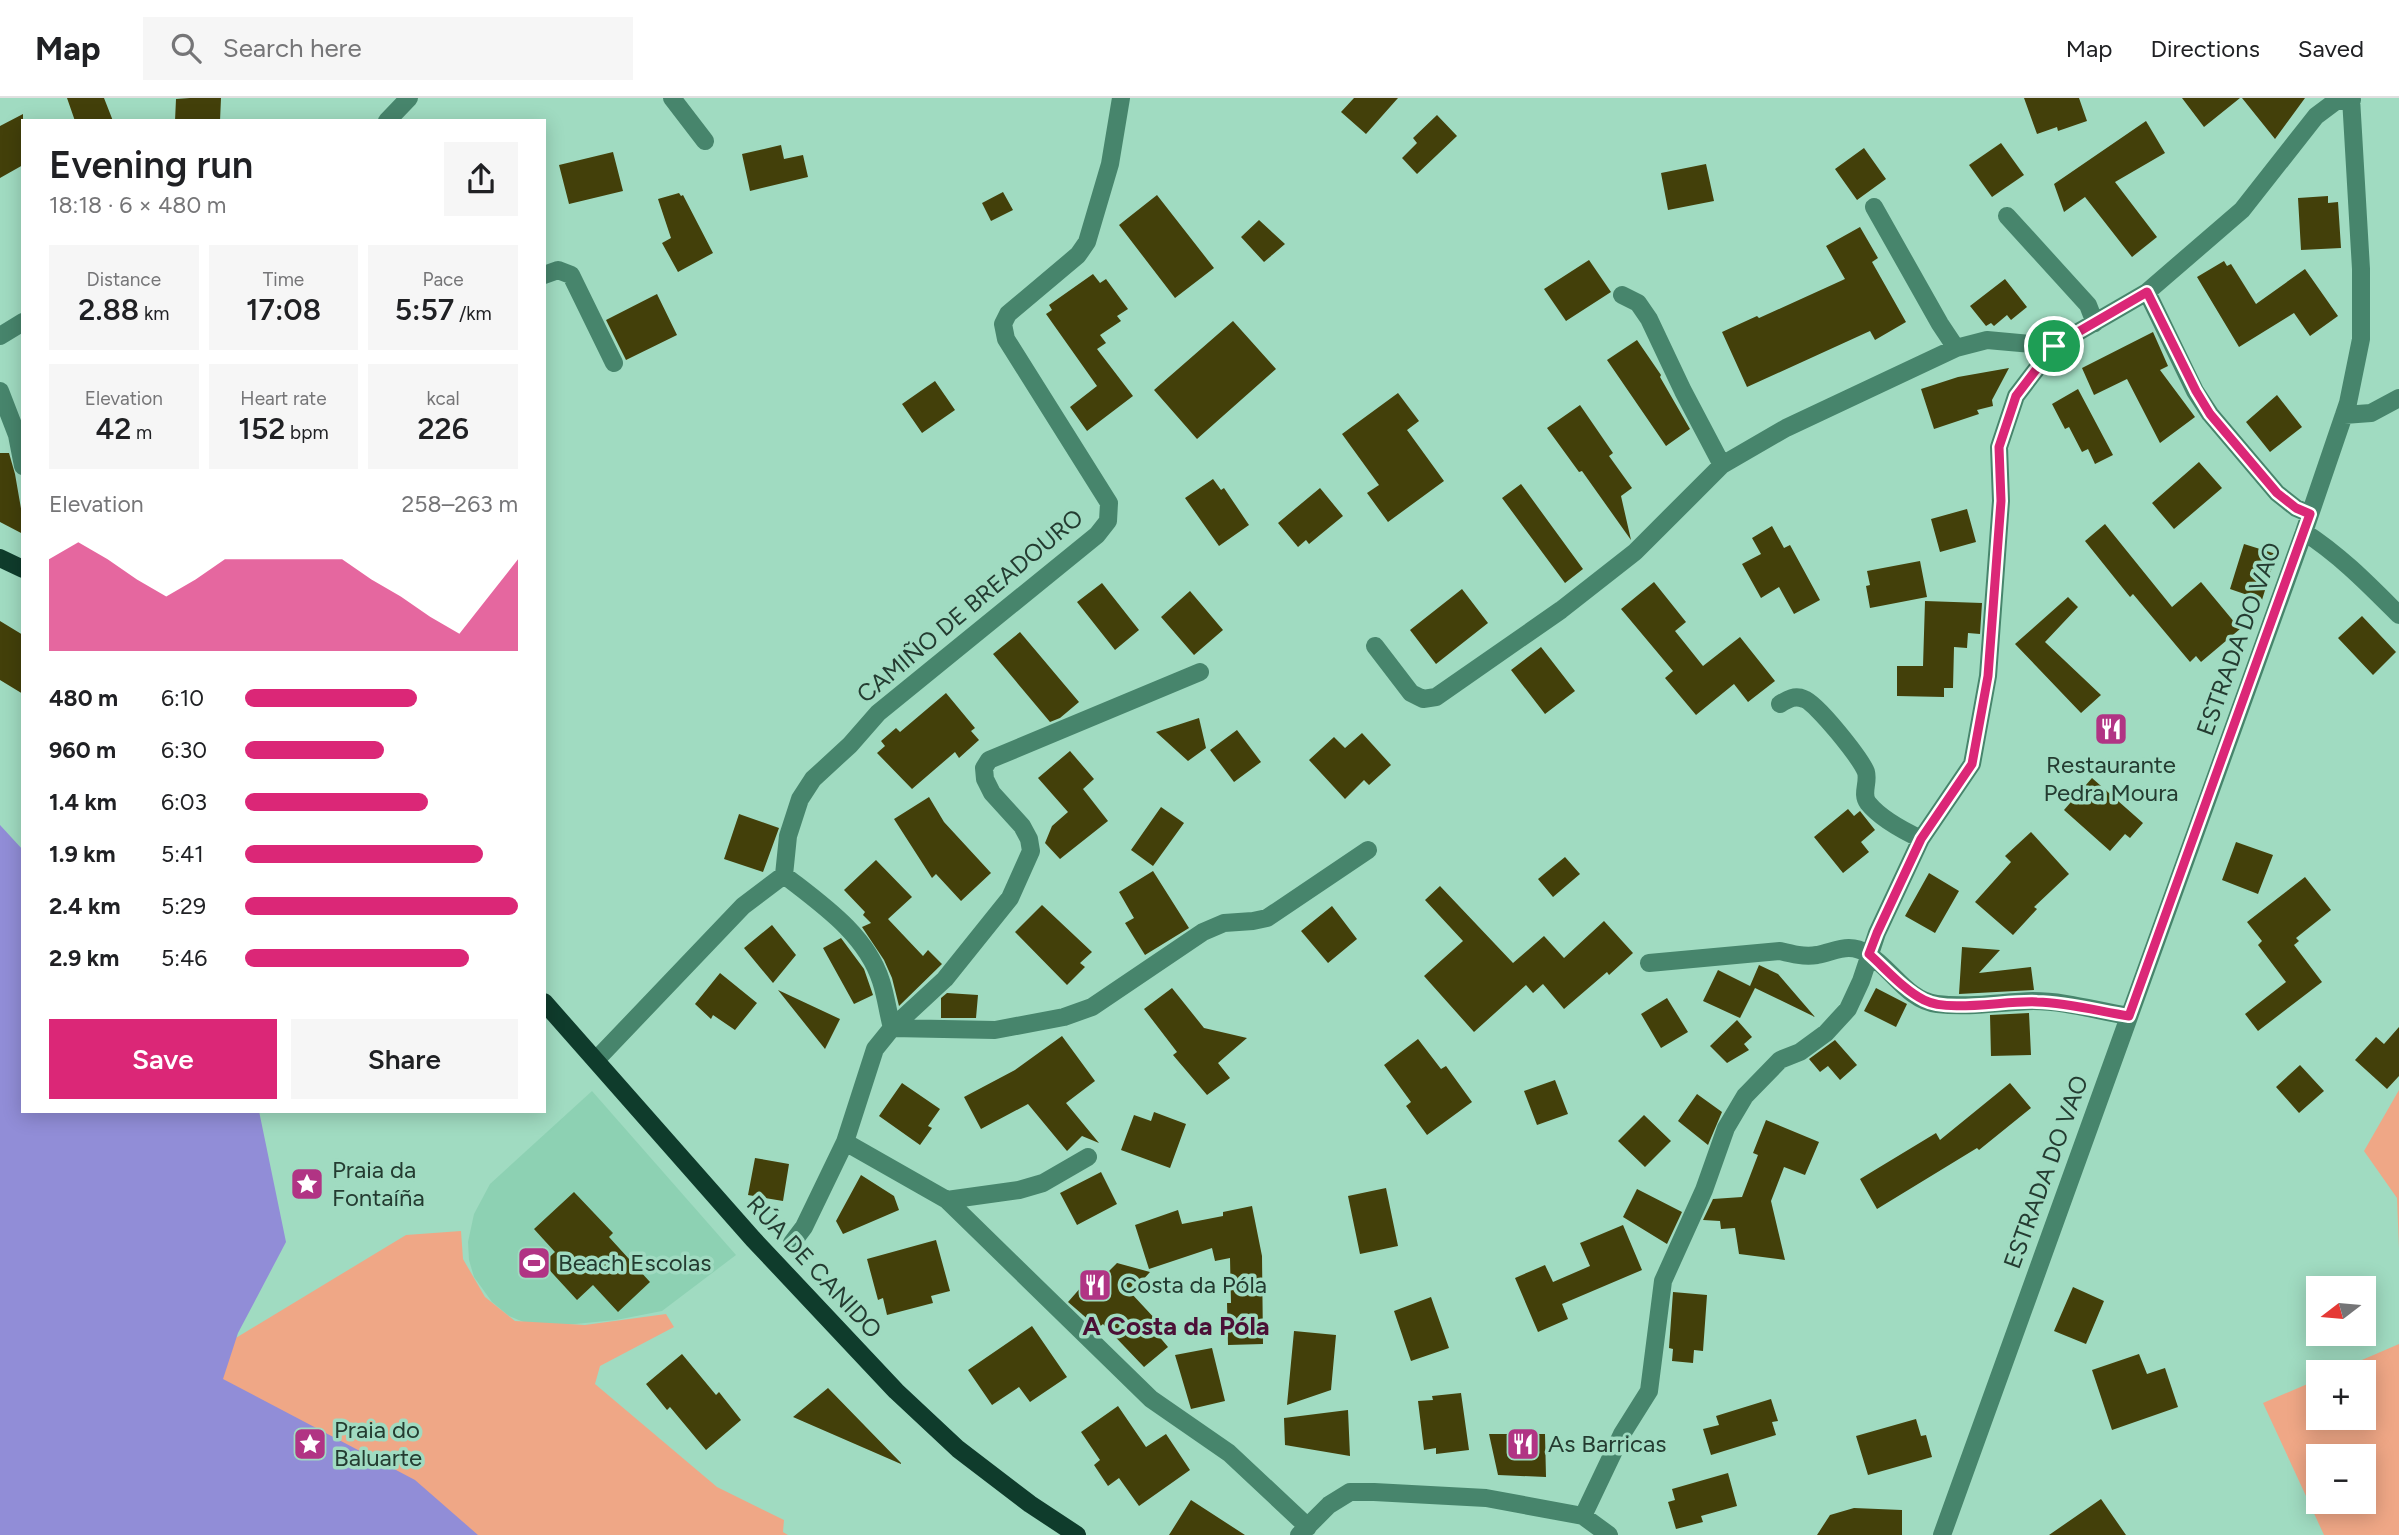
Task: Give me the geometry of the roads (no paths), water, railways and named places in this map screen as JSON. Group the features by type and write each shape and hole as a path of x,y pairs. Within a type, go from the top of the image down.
{"main road":[{"path":"0,558 21,568"},
{"name":"RÚA DE CANIDO","path":"546,1004 753,1238 896,1391 958,1449 1030,1504 1077,1535"}],"street":[{"path":"389,119 410,98"},
{"path":"672,98 705,141"},
{"name":"CAMIÑO DE BREADOURO","path":"784,875 788,836 800,799 813,779 850,745 877,713 1097,536 1108,521 1109,503 1006,340 1003,324 1007,314 1079,255 1087,242 1110,164 1121,98"},
{"path":"1583,1516 1622,1434 1649,1391 1664,1281 1699,1202 1726,1128 1745,1096 1780,1060 1800,1052 1826,1033 1848,1009 1877,933 1921,839 1972,764 1988,676 2001,501 1999,447 2016,396 2054,346 2147,292 2242,210 2316,116 2336,101 2351,99"},
{"name":"ESTRADA DO VAO","path":"1942,1535 2344,415 2357,365 2362,314 2351,99"},
{"path":"1874,207 1956,348"},
{"path":"2007,216 2088,305 2095,323"},
{"path":"546,274 558,270 571,275 614,363"},
{"path":"2147,292 2210,414 2277,493 2296,508 2310,514"},
{"path":"1622,295 1638,303 1649,319 1722,465"},
{"path":"0,336 21,323"},
{"path":"1375,646 1411,693 1423,699 1436,697 1561,610 1635,552 1722,465 1818,411 1956,348 1987,340 2054,346"},
{"path":"0,391 20,433"},
{"path":"2344,415 2371,413 2399,398"},
{"path":"2304,532 2346,562 2399,615"},
{"path":"792,1243 804,1227 845,1142 875,1049 892,1028 945,979 1010,898 1031,850 1030,839 992,793 985,779 984,768 989,760 1200,672"},
{"path":"1780,705 1790,698 1804,698 1816,705 1860,761 1866,773 1866,802 1901,830 1921,839"},
{"path":"892,1028 995,1030 1064,1017 1091,1007 1203,932 1224,923 1267,918 1368,850"},
{"path":"596,1060 743,906 784,875 822,904 867,952 881,980 892,1028"},
{"path":"1649,963 1780,951 1800,956 1816,955 1840,947 1854,947 1869,954 1913,993 1935,1004 1980,1005 2035,1001 2088,1007 2129,1016"},
{"path":"845,1142 947,1200 1151,1399 1229,1453 1303,1531 1329,1505 1350,1492 1486,1498 1583,1516 1609,1535"},
{"path":"947,1200 1019,1191 1043,1183 1088,1157"}],"place":[{"name":"Restaurante Pedra Moura","path":"2111,729"},
{"name":"Praia da Fontaíña","path":"307,1184"},
{"name":"Beach Escolas","path":"534,1263"},
{"name":"Costa da Póla","path":"1095,1285"},
{"name":"Praia do Baluarte","path":"310,1444"},
{"name":"As Barricas","path":"1523,1444"}],"district":[{"name":"A Costa da Póla","path":"1176,1326"}]}
